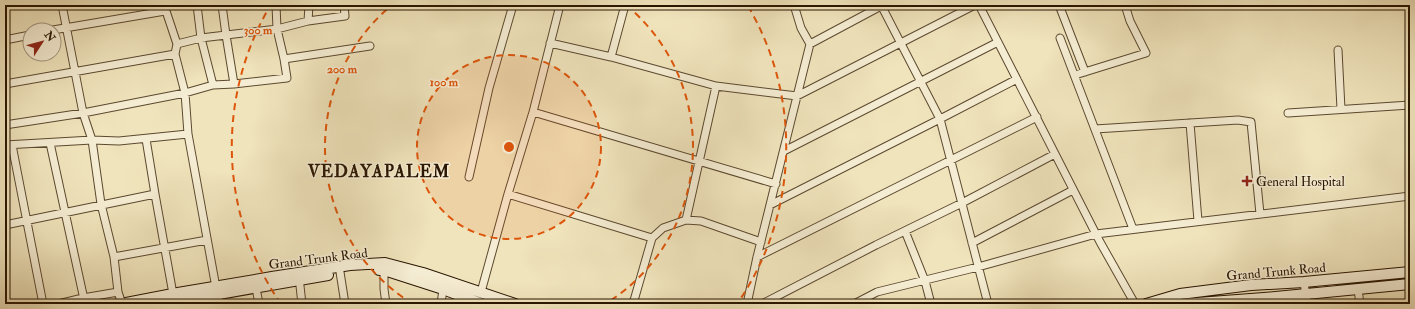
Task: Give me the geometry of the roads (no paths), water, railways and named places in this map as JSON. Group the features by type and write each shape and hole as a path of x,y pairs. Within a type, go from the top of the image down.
{"main road":[{"name":"Grand Trunk Road","path":"217,295 350,265 385,263 423,273 516,304"},
{"path":"121,304 173,301 217,295 256,288 299,277 340,272 384,270 443,289 463,301 482,304"},
{"name":"Grand Trunk Road","path":"1146,304 1180,294 1251,285 1304,282 1410,272"},
{"path":"1184,304 1306,299 1358,289 1410,284"}],"street":[{"path":"62,5 83,113 92,140 101,204 114,257 121,304"},
{"path":"197,5 201,38 213,85"},
{"path":"222,5 234,84"},
{"path":"5,125 83,113 185,93 213,85 287,78 277,29 276,5"},
{"path":"308,21 309,5"},
{"path":"177,44 201,38 277,29 308,21 345,16 344,5"},
{"path":"469,177 489,88 513,5"},
{"path":"481,292 508,194 533,112 560,5"},
{"path":"611,57 625,5"},
{"path":"747,304 757,257 810,44 802,28 794,5"},
{"path":"810,44 882,5 940,119 988,304"},
{"path":"550,43 611,57 716,86 797,96 975,5"},
{"path":"979,5 1073,190 1135,304"},
{"path":"1059,5 1085,72"},
{"path":"1074,75 1146,53 1130,21 1125,5"},
{"path":"62,28 165,8 177,44 176,54 185,93 188,134 217,295"},
{"path":"5,40 22,37"},
{"path":"1060,38 1133,229"},
{"path":"784,151 998,42"},
{"path":"284,59 370,46"},
{"path":"1338,50 1341,109"},
{"path":"5,84 176,54"},
{"path":"770,205 1017,79"},
{"path":"686,220 716,86"},
{"path":"1288,113 1410,104"},
{"path":"533,112 776,184"},
{"path":"757,257 1037,117"},
{"path":"1095,129 1238,120 1251,122 1260,214"},
{"path":"1190,124 1198,222"},
{"path":"43,304 27,220 8,145 92,140 119,141 188,134"},
{"path":"146,139 173,301"},
{"path":"50,143 84,301"},
{"path":"762,304 962,203 1055,154"},
{"path":"972,243 1073,190"},
{"path":"5,225 155,194"},
{"path":"508,194 652,238"},
{"path":"854,304 877,292 978,267 1096,234 1410,196"},
{"path":"633,304 652,238 663,228 686,220 701,221 761,242"},
{"path":"906,231 925,280 932,304"},
{"path":"114,257 206,240"},
{"path":"384,270 386,304"},
{"path":"340,272 345,304"},
{"path":"299,277 302,304"},
{"path":"1304,282 1306,299"},
{"path":"256,288 259,304"},
{"path":"441,304 443,289"},
{"path":"1358,289 1360,304"},
{"path":"58,304 84,301 118,292"}],"place":[{"name":"General Hospital","path":"1247,181"}],"district":[{"name":"VEDAYAPALEM","path":"379,171"}]}
